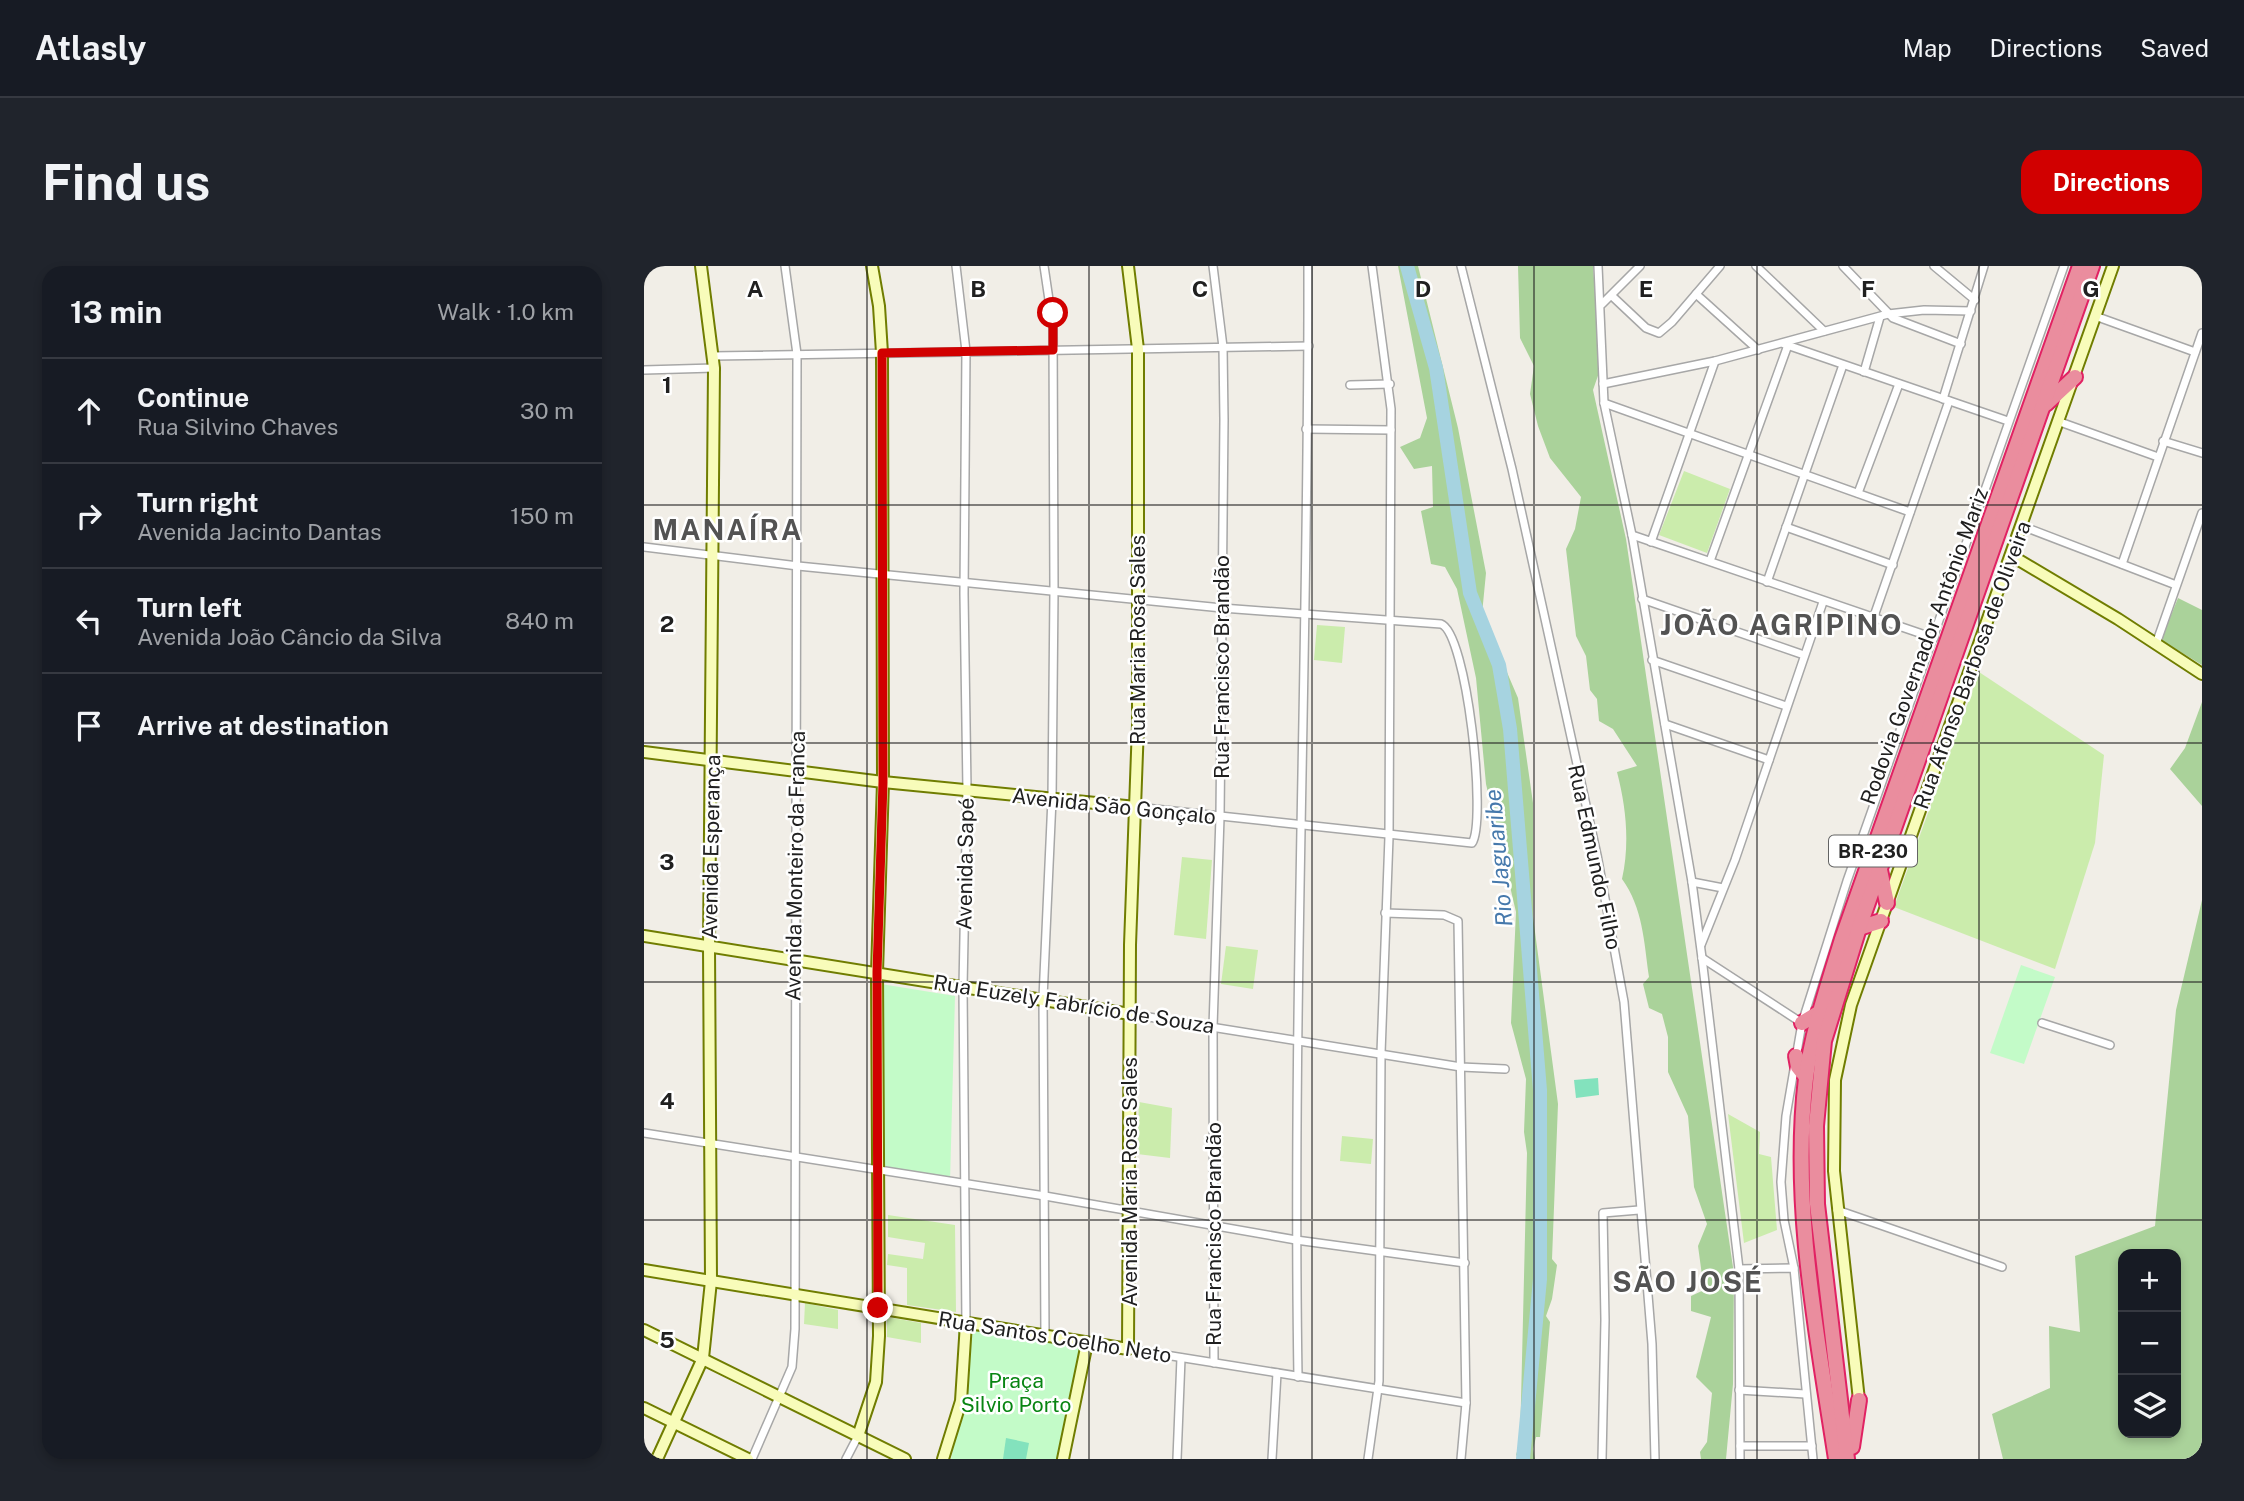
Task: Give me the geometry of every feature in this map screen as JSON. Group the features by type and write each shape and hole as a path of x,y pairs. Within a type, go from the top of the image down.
{"highway":[{"name":"Rodovia Governador Antônio Mariz","path":"1836,1459 1803,1203 1802,1114 1806,1077 1820,1012 1842,939 2080,266"},
{"name":"Rodovia Governador Antônio Mariz","path":"1850,1459 1817,1204 1816,1126 1824,1041 1858,928 2092,266"},
{"path":"2043,408 2075,377"},
{"path":"1880,869 1887,902"},
{"path":"1858,928 1881,921"},
{"path":"1802,1023 1820,1012"},
{"path":"1796,1056 1798,1067 1806,1077"},
{"path":"1850,1459 1859,1401"}],"main road":[{"name":"Avenida Esperança","path":"657,1459 703,1359 711,1281 709,947 713,761 714,368 701,266"},
{"path":"858,1436 876,1382 878,1308 877,972 883,782 882,353 879,306 872,266"},
{"name":"Rua Maria Rosa Sales","path":"1128,266 1138,349 1136,807 1130,1014"},
{"name":"Rua Afonso Barbosa de Oliveira","path":"1859,1401 1837,1210 1834,1147 1836,1070 1852,1005 1887,902 2060,422 2113,266"},
{"path":"2012,556 2202,674"},
{"name":"Avenida São Gonçalo","path":"644,752 883,782 1136,807"},
{"name":"Rua Euzely Fabrício de Souza","path":"644,936 1130,1014"},
{"name":"Avenida Maria Rosa Sales","path":"1128,1349 1130,1014"},
{"name":"Rua Santos Coelho Neto","path":"644,1270 1128,1349"},
{"name":"Avenida Sapé","path":"943,1459 961,1401 966,1323"},
{"path":"644,1330 905,1459"},
{"path":"1063,1459 1087,1343"},
{"path":"644,1408 750,1459"}],"street":[{"name":"Avenida Monteiro da Franca","path":"750,1459 780,1399 792,1367 796,1296 794,960 797,354 785,266"},
{"name":"Avenida Sapé","path":"956,266 966,351 967,789 963,987 966,1323"},
{"path":"1044,266 1053,313 1054,591 1052,799 1043,998 1045,1335"},
{"name":"Rua Francisco Brandão","path":"1213,266 1223,346 1220,817 1213,1027 1214,1363"},
{"path":"1298,1377 1297,1041 1307,616 1308,266"},
{"path":"1368,1459 1378,1391 1381,1054 1389,837 1391,430 1390,384 1372,266"},
{"name":"Rua Edmundo Filho","path":"1461,266 1512,468 1597,855 1624,1002 1652,1344 1655,1459"},
{"path":"1598,266 1602,304 1604,403 1632,535 1701,945 1739,1269 1740,1459"},
{"path":"1602,304 1640,266"},
{"path":"1612,296 1640,324 1655,333 1666,329 1720,266"},
{"path":"1756,266 1824,331"},
{"path":"1843,266 1884,315 1961,344"},
{"path":"1934,266 1975,300"},
{"path":"1872,618 1893,565 1946,400 1984,266"},
{"path":"1813,1459 1794,1268 1784,1220 1781,1182 1786,1116 1802,1023 1847,881 2064,266"},
{"path":"1696,293 1758,350"},
{"path":"1603,384 1785,344 1884,315 1924,310 1971,311"},
{"path":"1864,372 1884,315"},
{"path":"2095,316 2195,352"},
{"path":"2122,565 2202,332"},
{"path":"1785,344 2008,421"},
{"path":"1710,561 1785,344"},
{"path":"713,356 1309,346"},
{"path":"1651,542 1715,361"},
{"path":"1767,582 1843,365"},
{"path":"644,370 714,368"},
{"path":"1350,385 1390,384"},
{"path":"1858,493 1899,384"},
{"path":"1604,403 1910,512"},
{"path":"2060,422 2158,457"},
{"path":"1306,429 1391,430"},
{"path":"2163,441 2202,453"},
{"path":"2156,644 2202,513"},
{"path":"2022,526 2176,585"},
{"path":"1786,527 1893,565"},
{"path":"1632,535 1934,638"},
{"path":"644,547 797,566 1389,622"},
{"path":"1642,599 1804,655"},
{"path":"1701,945 1823,602"},
{"name":"Avenida São Gonçalo","path":"1136,807 1389,837 1472,843 1476,834 1472,721 1455,640 1448,627 1389,622"},
{"path":"1652,660 1786,706"},
{"path":"1665,724 1769,760"},
{"path":"1692,882 1723,888"},
{"path":"1385,913 1452,916 1458,921 1466,1403 1461,1459"},
{"path":"1702,958 1802,1023"},
{"name":"Rua Euzely Fabrício de Souza","path":"1130,1014 1461,1067 1505,1069"},
{"path":"2042,1023 2110,1045"},
{"path":"644,1133 877,1172 1045,1196 1296,1240 1465,1263"},
{"path":"1602,1459 1603,1213 1639,1210"},
{"path":"1837,1210 2002,1267"},
{"path":"1739,1269 1794,1268"},
{"name":"Rua Santos Coelho Neto","path":"1128,1349 1466,1403"},
{"path":"1177,1459 1181,1358"},
{"path":"1272,1459 1278,1373"},
{"path":"1739,1390 1805,1394"},
{"path":"846,1459 858,1436"},
{"path":"1740,1446 1812,1446"}],"green space":[{"path":"1398,266 1418,266 1458,428 1486,573 1482,614 1518,698 1533,803 1533,917 1558,1104 1552,1259 1557,1265 1552,1299 1546,1316 1550,1322 1540,1437 1536,1437 1533,1449 1535,1459 1521,1459 1516,1455 1520,1442 1527,1153 1524,1132 1526,1079 1511,1023 1516,912 1486,784 1476,678 1457,589 1445,567 1431,564 1421,511 1433,507 1432,466 1414,469 1400,447 1420,438 1427,418"},
{"path":"1518,266 1593,266 1601,367 1593,390 1626,539 1734,1274 1733,1384 1726,1459 1701,1459 1700,1452 1707,1442 1712,1393 1696,1377 1711,1317 1691,1311 1691,1296 1704,1290 1698,1246 1707,1224 1694,1187 1688,1116 1668,1072 1668,1037 1662,1014 1649,1008 1643,984 1649,977 1642,926 1629,890 1622,879 1626,825 1617,772 1637,766 1613,729 1599,721 1597,699 1590,690 1586,656 1576,636 1566,549 1575,529 1581,497 1550,458 1538,426 1530,394 1534,366 1520,338"},
{"path":"1684,471 1730,489 1707,553 1659,535"},
{"path":"2178,598 2202,610 2202,665 2161,640"},
{"path":"1317,625 1345,627 1342,663 1314,660"},
{"path":"1979,672 2104,755 2095,843 2055,969 1894,907"},
{"path":"2202,702 2202,806 2170,769 2185,748"},
{"path":"1182,857 1212,860 1206,939 1174,935"},
{"path":"2202,900 2202,1459 2003,1459 1992,1414 2050,1388 2049,1326 2080,1332 2075,1256 2155,1226 2176,1010"},
{"path":"1226,946 1258,950 1253,989 1221,984"},
{"path":"2021,965 2055,977 2024,1064 1990,1053"},
{"path":"881,984 955,996 950,1182 881,1172"},
{"path":"1598,1078 1599,1095 1576,1098 1574,1080"},
{"path":"1139,1102 1172,1108 1170,1158 1137,1154"},
{"path":"1728,1114 1760,1132 1759,1154 1771,1157 1777,1230 1744,1243"},
{"path":"1342,1136 1373,1139 1371,1164 1340,1161"},
{"path":"888,1215 955,1225 956,1312 907,1305 907,1268 887,1265 888,1254 923,1259 925,1243 888,1237"},
{"path":"805,1303 838,1310 838,1329 804,1324"},
{"path":"887,1317 921,1323 921,1343 887,1337"},
{"name":"Praça Silvio Porto","path":"958,1323 1087,1343 1059,1459 951,1459 958,1425"},
{"path":"1006,1438 1029,1443 1026,1459 1003,1459"}],"waterway":[{"name":"Rio Jaguaribe","path":"1407,266 1436,368 1470,593 1499,665 1510,729 1540,1090 1540,1279 1523,1459"}],"district":[{"name":"MANAÍRA","path":"728,529"},
{"name":"JOÃO AGRIPINO","path":"1782,624"},
{"name":"SÃO JOSÉ","path":"1688,1281"}],"route":[{"path":"878,1308 877,972 883,782 882,353 1053,350 1053,313"}]}
